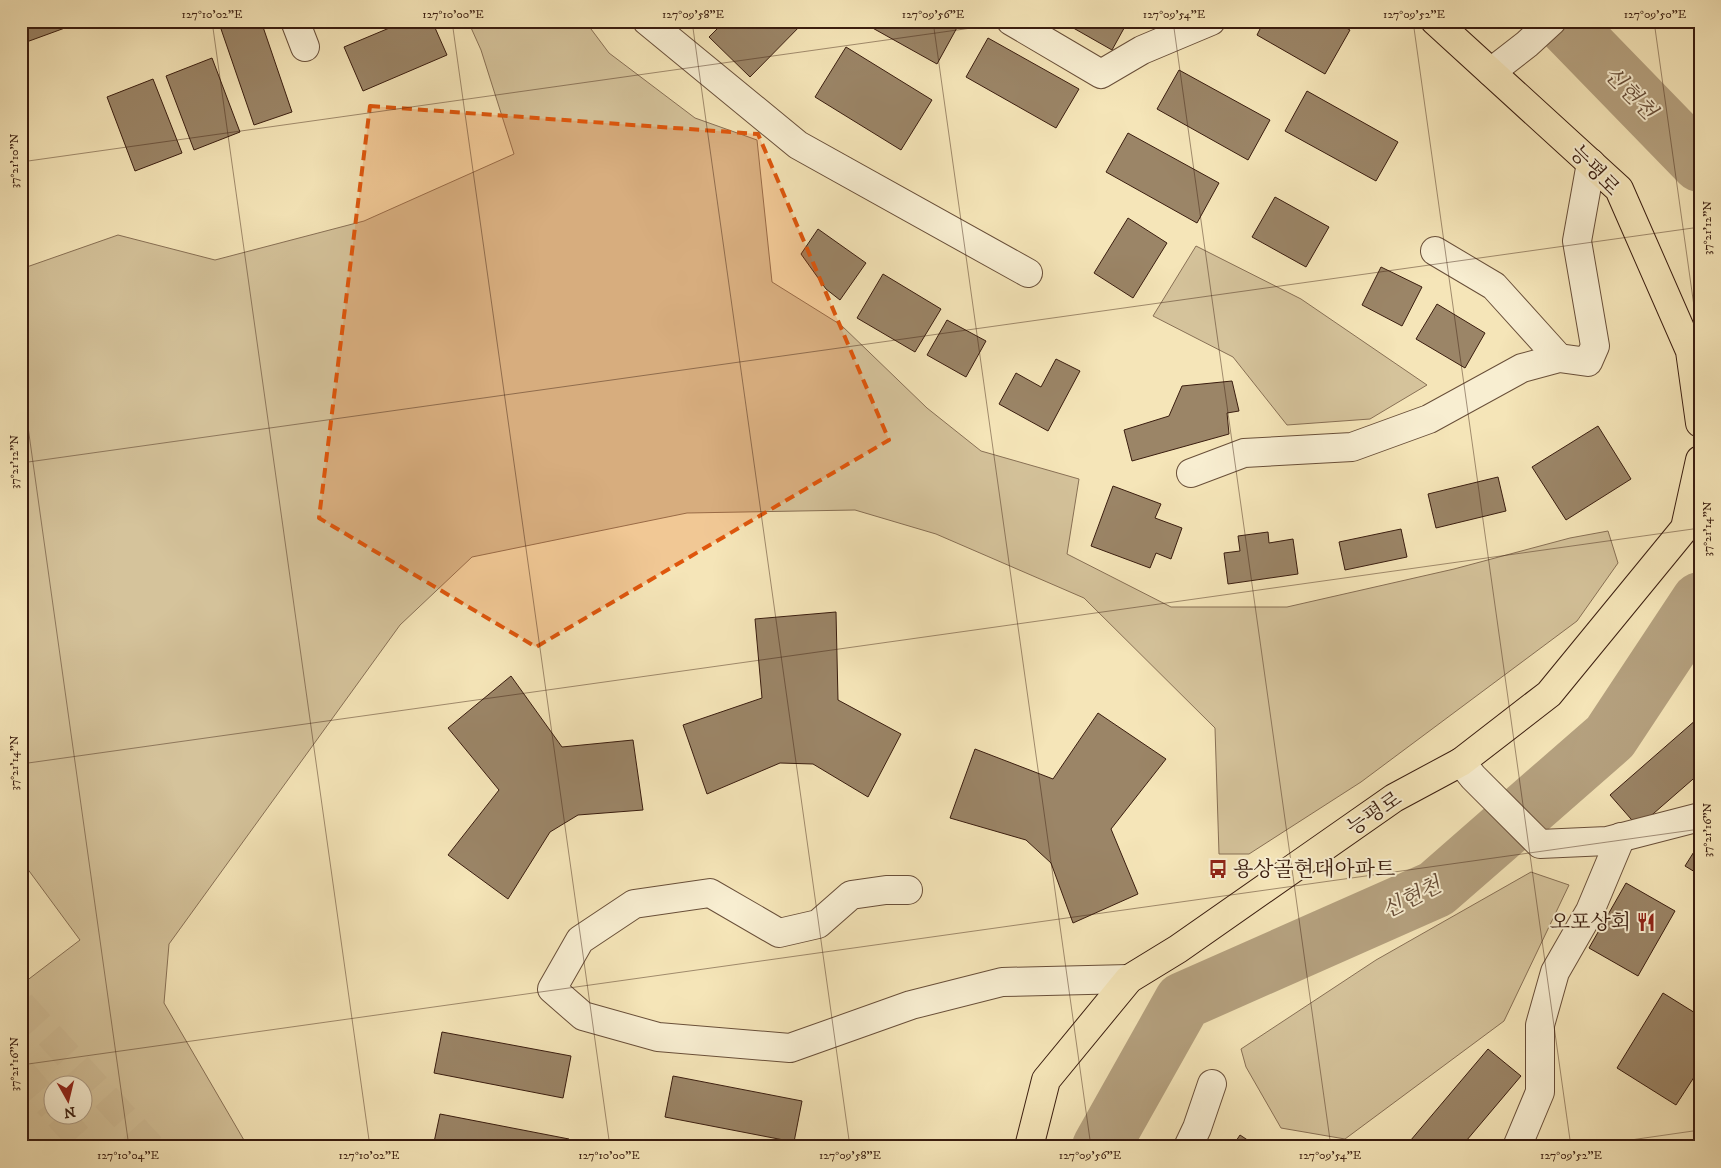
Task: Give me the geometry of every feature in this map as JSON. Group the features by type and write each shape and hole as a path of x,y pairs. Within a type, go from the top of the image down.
{"main road":[{"name":"능평로","path":"1435,21 1619,189 1690,351 1700,423"},
{"name":"능평로","path":"1029,1147 1046,1080 1129,979 1178,949 1394,798 1467,769 1549,694 1685,528 1700,460"}],"street":[{"path":"295,21 305,47"},
{"path":"648,21 798,145 1028,273"},
{"path":"1011,21 1101,74 1142,50 1211,21"},
{"path":"1491,72 1528,44 1552,21"},
{"path":"1191,473 1244,453 1352,447 1429,419 1522,368 1559,358 1588,362 1595,346 1577,241 1591,163"},
{"path":"1434,251 1494,286 1559,358"},
{"path":"1467,769 1540,844 1607,841 1700,817"},
{"path":"1517,1147 1540,1092 1540,1025 1555,972 1590,910 1621,837"},
{"path":"908,890 886,890 851,894 818,924 779,933 710,893 634,904 580,940 552,989 583,1016 658,1037 790,1048 911,1005 1002,982 1129,979"},
{"path":"1188,1147 1197,1128 1212,1084"}],"highlighted area":[{"path":"370,106 758,134 889,440 536,647 319,518"}],"shaded area":[{"path":"468,21 585,21 609,53 695,118 757,140 772,282 841,325 927,408 981,451 1079,479 1067,554 1171,607 1287,607 1454,569 1570,538 1608,531 1618,563 1577,621 1361,782 1249,854 1219,854 1215,728 1084,598 936,534 855,510 687,513 472,557 400,625 169,944 164,1003 248,1147 21,1147 21,985 80,940 21,860 21,269 118,235 215,260 364,221 514,154 481,50"},
{"path":"1196,246 1301,299 1427,385 1370,419 1287,425 1233,357 1153,316"},
{"path":"1531,872 1569,885 1504,1021 1345,1139 1281,1128 1246,1067 1241,1049 1376,960"}],"building":[{"path":"21,21 84,21 21,44"},
{"path":"232,21 261,21 292,112 254,125 220,26"},
{"path":"406,21 432,21 447,55 363,91 344,47"},
{"path":"725,21 805,21 750,77 709,37"},
{"path":"860,21 954,21 959,24 937,64"},
{"path":"1061,21 1128,21 1112,50"},
{"path":"1264,21 1334,21 1350,30 1325,74 1257,35"},
{"path":"988,38 1079,89 1056,128 966,77"},
{"path":"846,47 932,100 901,150 815,97"},
{"path":"212,58 240,132 194,150 166,76"},
{"path":"1179,70 1270,120 1248,160 1157,109"},
{"path":"153,79 182,153 135,171 107,97"},
{"path":"1307,91 1398,142 1376,181 1285,131"},
{"path":"1128,133 1219,183 1197,223 1106,172"},
{"path":"1275,197 1329,227 1306,267 1252,237"},
{"path":"1128,218 1167,243 1133,298 1094,273"},
{"path":"818,229 866,263 840,300 826,289 801,254"},
{"path":"1381,267 1422,287 1402,326 1362,305"},
{"path":"883,274 941,309 915,352 857,318"},
{"path":"1437,304 1485,333 1465,368 1416,339"},
{"path":"947,320 986,341 966,377 927,355"},
{"path":"1056,359 1080,371 1048,431 999,404 1016,373 1041,387"},
{"path":"1232,381 1239,411 1227,413 1229,434 1132,461 1124,430 1169,416 1182,386"},
{"path":"1598,426 1631,479 1566,520 1532,467"},
{"path":"1498,477 1506,511 1436,528 1428,494"},
{"path":"1113,486 1161,504 1155,518 1182,528 1171,559 1156,553 1150,568 1091,546"},
{"path":"1401,529 1407,557 1345,570 1339,542"},
{"path":"1268,532 1269,543 1293,539 1298,574 1228,584 1224,553 1240,551 1238,536"},
{"path":"836,612 838,700 901,734 868,797 813,764 780,763 707,794 683,725 762,698 755,619"},
{"path":"511,676 562,747 633,740 643,810 578,815 550,832 508,899 448,855 499,790 448,728"},
{"path":"1098,713 1166,759 1111,829 1138,894 1073,923 1051,863 1026,840 950,818 975,749 1053,779"},
{"path":"1697,719 1700,722 1700,773 1638,827 1610,795"},
{"path":"1697,847 1700,847 1700,875 1685,866"},
{"path":"1626,883 1675,911 1638,976 1589,948"},
{"path":"1663,993 1700,1016 1700,1068 1676,1105 1617,1068"},
{"path":"442,1032 571,1056 563,1098 434,1073"},
{"path":"1488,1049 1521,1076 1461,1147 1405,1147"},
{"path":"673,1076 802,1101 794,1142 665,1117"},
{"path":"440,1114 569,1139 567,1147 433,1147"},
{"path":"1240,1135 1258,1147 1232,1147"}],"waterway":[{"name":"신현천","path":"1562,21 1700,163"},
{"name":"신현천","path":"1101,1147 1183,1001 1436,889 1610,737 1700,601"}],"tunnel":[{"path":"21,1004 151,1147"},
{"path":"21,1071 42,1096"},
{"path":"68,1126 87,1147"}],"place":[{"name":"용상골현대아파트","path":"1218,869"},
{"name":"오포상회","path":"1646,922"}]}
